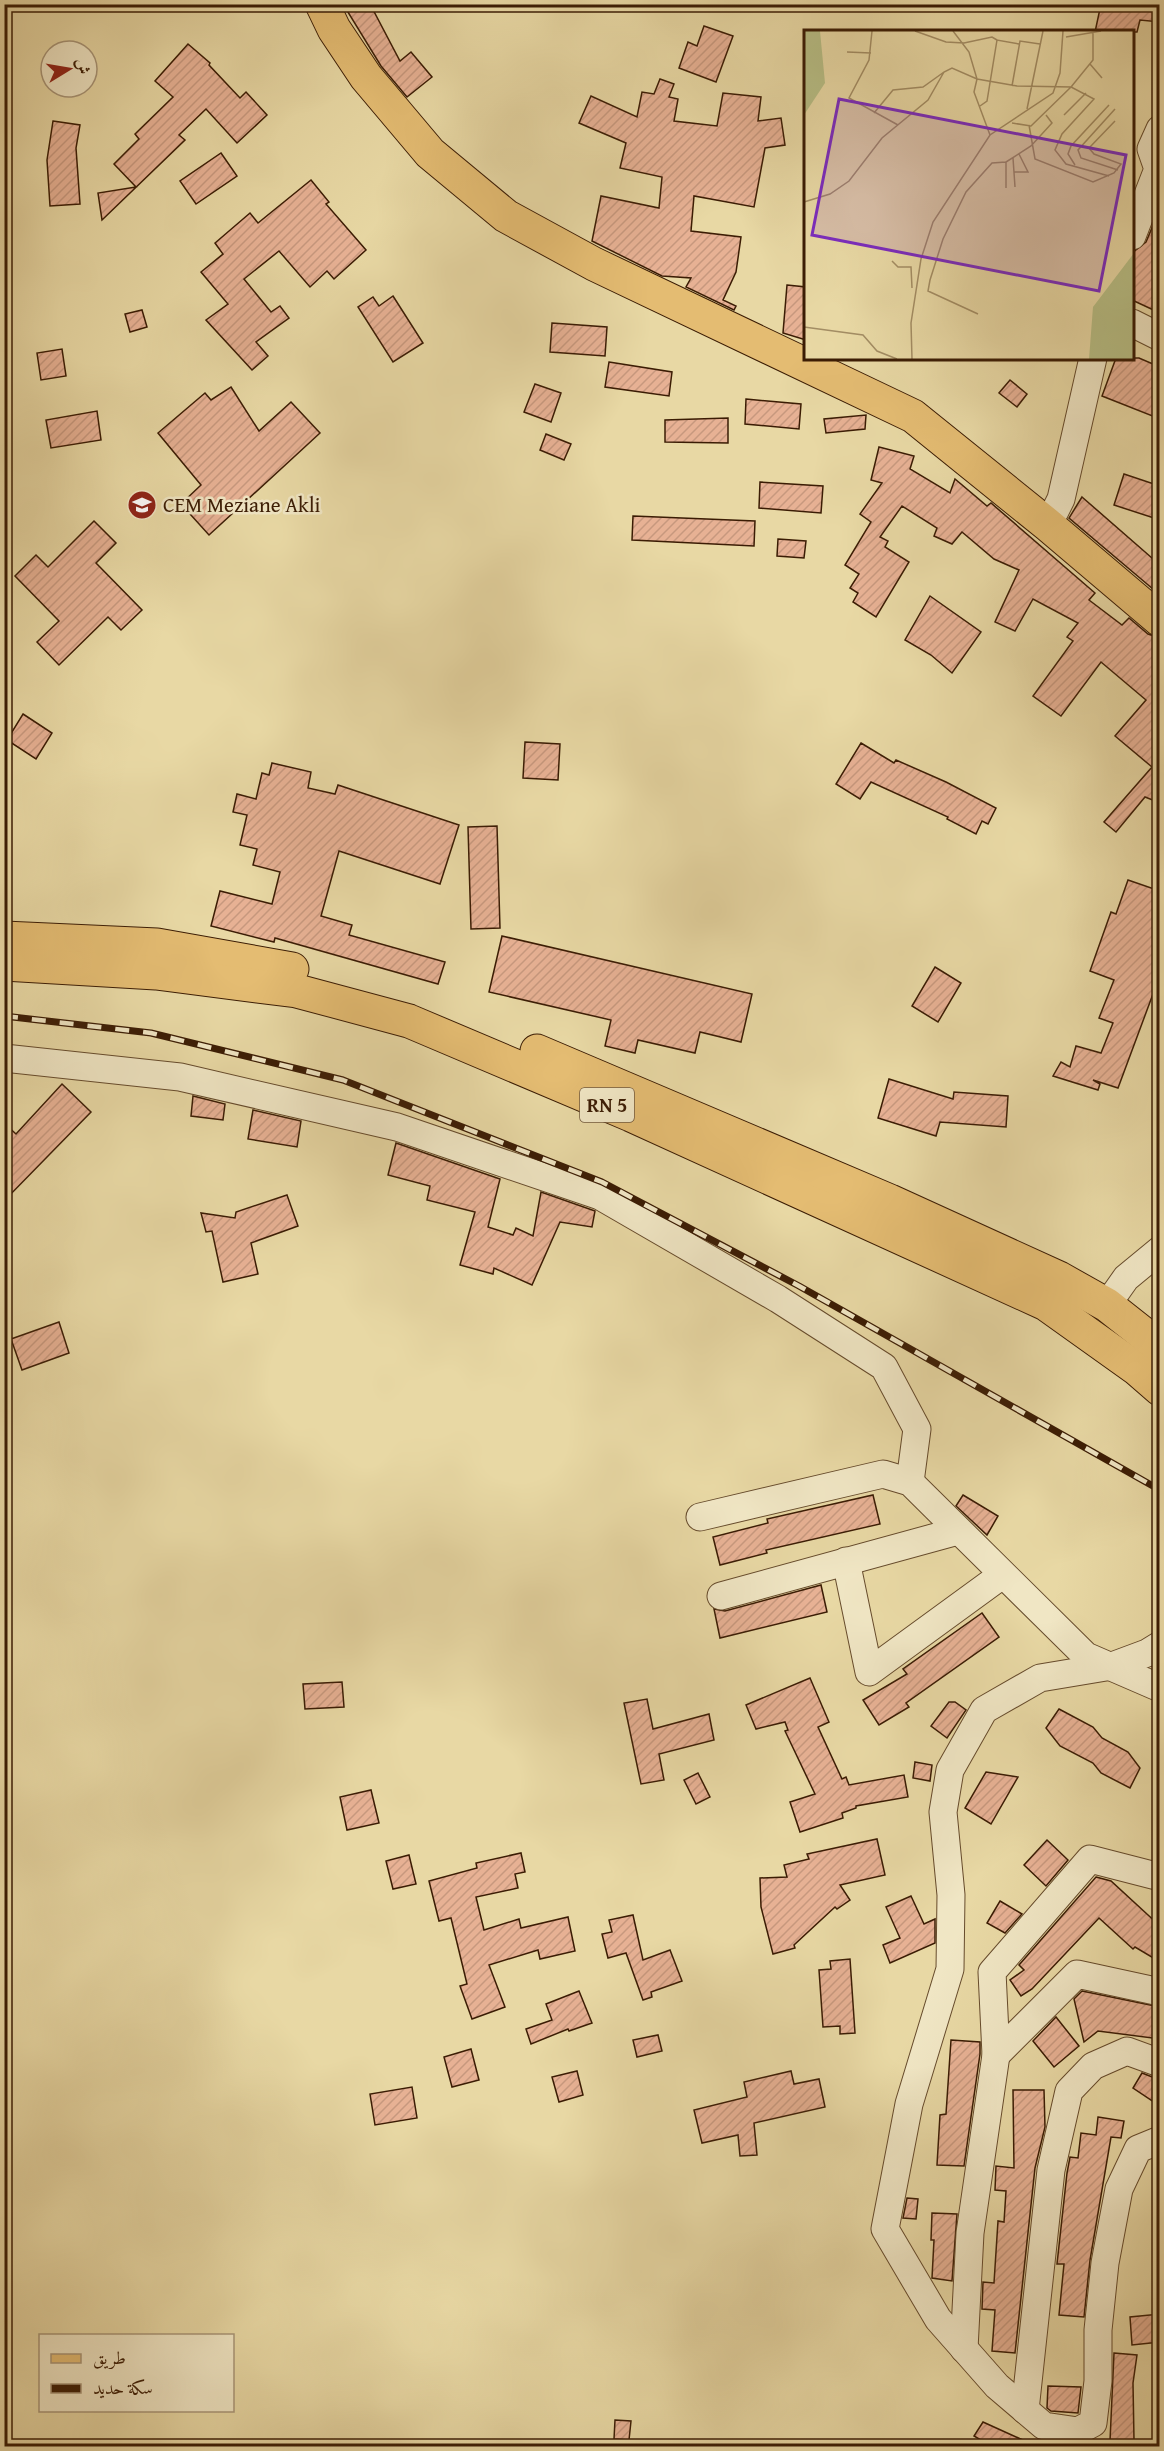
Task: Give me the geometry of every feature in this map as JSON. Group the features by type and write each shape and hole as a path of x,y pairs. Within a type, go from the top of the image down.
{"main road":[{"path":"322,4 334,29 366,77 430,153 506,216 594,264 913,416 1048,525 1160,620"},
{"name":"RN 5","path":"4,938 157,945 301,971 415,1001 644,1094 890,1201 1059,1278 1107,1305 1160,1347"},
{"name":"RN 5","path":"4,964 156,973 297,991 409,1021 631,1115 1046,1304 1137,1369 1160,1389"}],"street":[{"path":"1134,231 1158,169 1148,139"},
{"path":"1134,324 1160,337"},
{"path":"1048,525 1061,499 1093,360"},
{"path":"4,1058 180,1077 385,1124 600,1196 778,1299 884,1366 917,1429 910,1482"},
{"path":"1107,1305 1126,1278 1160,1250"},
{"path":"700,1517 883,1474 910,1482 1086,1656 1160,1688"},
{"path":"721,1596 958,1531"},
{"path":"846,1562 869,1672 1002,1575"},
{"path":"1160,1645 1147,1653 1112,1666 1040,1678 984,1710 950,1770 943,1812 951,1894 950,1969 909,2104 885,2229 938,2319 997,2386 1044,2426 1078,2431 1093,2423 1098,2381 1098,2330 1105,2264 1119,2189 1138,2149 1160,2140"},
{"path":"964,2349 970,2233 996,2055 992,1972 1090,1859 1160,1877"},
{"path":"996,2055 1077,1974 1160,1992"},
{"path":"1025,2409 1051,2170 1069,2091 1093,2066 1127,2051 1160,2063"}],"building":[{"path":"343,4 370,4 400,61 411,52 432,77 407,97 381,66"},
{"path":"1101,4 1160,4 1160,22 1140,20 1137,32 1134,30 1095,30"},
{"path":"704,26 733,36 716,82 679,68 688,42 697,46"},
{"path":"188,44 210,63 209,65 240,98 246,92 267,115 237,143 206,109 179,135 185,140 102,220 98,193 136,187 114,164 139,139 135,134 173,97 155,81"},
{"path":"660,79 674,84 669,97 678,99 674,121 717,126 723,93 761,97 758,121 781,118 785,145 765,148 754,207 694,196 691,231 741,237 736,272 723,300 736,306 734,310 686,287 691,278 662,276 592,241 601,196 659,208 662,177 620,168 626,143 579,123 591,96 637,117 642,92 654,94"},
{"path":"53,121 80,125 76,148 80,204 50,206 47,160"},
{"path":"221,153 237,176 196,204 180,181"},
{"path":"311,180 329,202 326,204 366,250 334,279 327,271 310,287 279,251 244,279 271,312 280,306 289,318 256,342 268,356 252,370 206,320 228,304 201,272 223,254 215,243 250,213 258,223"},
{"path":"1154,223 1160,225 1160,313 1134,301 1134,251 1146,242"},
{"path":"787,285 804,287 804,339 783,333"},
{"path":"393,296 423,343 393,362 358,307 373,297 379,306"},
{"path":"142,310 147,327 130,332 125,314"},
{"path":"552,323 607,327 605,356 550,352"},
{"path":"62,349 66,376 41,380 37,353"},
{"path":"1139,358 1160,367 1160,419 1102,396 1115,360"},
{"path":"609,362 672,372 669,396 605,387"},
{"path":"1010,380 1027,394 1017,407 999,393"},
{"path":"535,384 561,393 551,422 524,412"},
{"path":"231,387 259,431 291,402 320,433 209,535 181,504 201,485 158,433 205,393 211,400"},
{"path":"746,399 801,404 799,429 745,424"},
{"path":"97,411 101,440 51,448 46,420"},
{"path":"866,415 865,429 826,433 824,419"},
{"path":"728,418 728,443 665,442 665,420"},
{"path":"546,434 571,444 564,460 540,450"},
{"path":"879,447 914,456 910,469 950,493 955,479 987,506 991,503 1095,593 1089,600 1122,625 1129,618 1148,634 1160,638 1160,803 1145,797 1116,832 1104,822 1152,767 1115,736 1146,700 1101,662 1061,716 1033,696 1073,641 1067,637 1078,623 1033,599 1015,631 995,622 1019,570 994,559 962,532 952,544 934,536 937,528 902,506 880,537 888,541 885,547 909,562 876,617 853,602 858,593 850,588 859,574 845,565 871,522 860,514 882,483 871,480"},
{"path":"1124,474 1160,486 1160,520 1114,505"},
{"path":"760,482 823,486 821,513 759,508"},
{"path":"1082,497 1160,565 1160,595 1069,518"},
{"path":"633,516 755,521 754,546 632,540"},
{"path":"94,521 116,543 96,563 142,610 121,630 108,617 59,665 37,642 59,621 15,576 36,555 48,567"},
{"path":"778,539 806,541 804,558 777,556"},
{"path":"930,596 981,632 952,673 931,655 905,640"},
{"path":"23,714 52,733 36,759 7,740"},
{"path":"525,742 560,744 558,780 523,778"},
{"path":"861,743 894,763 896,760 946,782 996,808 988,824 982,821 976,834 947,819 948,817 871,782 860,799 836,784"},
{"path":"272,763 311,772 308,788 335,794 338,785 459,825 440,884 339,851 321,916 352,925 349,935 445,962 438,984 275,938 274,942 211,926 220,891 272,904 280,872 253,865 257,849 240,845 247,815 233,812 237,794 256,799 262,773 269,775"},
{"path":"497,826 500,928 471,929 468,827"},
{"path":"1128,880 1160,891 1160,996 1153,994 1118,1088 1093,1080 1100,1084 1098,1090 1053,1076 1061,1062 1070,1067 1076,1046 1101,1053 1113,1023 1099,1018 1114,980 1090,971 1111,912 1116,914"},
{"path":"502,936 752,994 741,1042 700,1032 695,1053 638,1040 635,1053 605,1046 611,1020 489,992"},
{"path":"935,967 961,983 938,1022 912,1006"},
{"path":"889,1079 953,1099 954,1092 1008,1096 1006,1127 940,1122 936,1136 878,1118"},
{"path":"62,1084 91,1112 4,1201 4,1123 16,1134"},
{"path":"193,1096 225,1104 223,1120 191,1116"},
{"path":"253,1110 301,1121 297,1147 248,1139"},
{"path":"396,1143 500,1179 488,1227 513,1235 516,1228 533,1236 541,1192 595,1211 592,1227 560,1222 532,1285 494,1268 493,1274 460,1265 475,1212 427,1200 430,1186 388,1175"},
{"path":"287,1195 298,1226 251,1243 258,1274 223,1282 212,1231 206,1232 201,1213 235,1218 236,1212"},
{"path":"59,1322 69,1353 22,1370 11,1339"},
{"path":"873,1495 880,1524 766,1550 767,1553 720,1565 713,1537 768,1523 767,1519"},
{"path":"963,1495 998,1516 987,1535 956,1506"},
{"path":"821,1585 827,1612 720,1638 714,1609 725,1611"},
{"path":"982,1613 999,1637 906,1703 909,1707 879,1725 863,1700 907,1674 903,1669"},
{"path":"810,1678 829,1722 818,1727 842,1779 846,1777 849,1785 904,1775 908,1797 856,1806 842,1813 843,1818 800,1832 790,1802 815,1794 785,1731 788,1730 785,1722 756,1729 746,1705"},
{"path":"342,1682 344,1707 305,1709 303,1684"},
{"path":"647,1699 653,1729 709,1714 714,1740 659,1754 664,1780 641,1784 624,1703"},
{"path":"949,1702 955,1702 966,1710 947,1738 931,1726"},
{"path":"1059,1709 1093,1727 1102,1738 1128,1752 1140,1768 1130,1788 1101,1773 1093,1763 1060,1746 1046,1728"},
{"path":"915,1762 932,1765 930,1781 913,1778"},
{"path":"986,1772 1018,1777 991,1824 965,1808"},
{"path":"698,1773 710,1797 696,1804 684,1780"},
{"path":"371,1790 379,1823 347,1830 340,1797"},
{"path":"877,1839 885,1875 840,1885 850,1900 837,1909 835,1907 794,1945 795,1948 773,1954 761,1907 760,1878 787,1877 784,1865 809,1859 807,1854"},
{"path":"1047,1840 1068,1860 1046,1886 1024,1865"},
{"path":"521,1853 525,1872 515,1874 518,1888 476,1897 484,1930 519,1919 521,1928 568,1917 575,1951 540,1959 538,1950 489,1965 505,2007 472,2019 460,1986 467,1984 451,1918 439,1921 429,1881 477,1868 476,1863"},
{"path":"409,1855 416,1884 393,1889 386,1861"},
{"path":"1096,1877 1111,1881 1160,1926 1160,1962 1135,1947 1133,1949 1099,1918 1032,1989 1021,1996 1010,1980 1024,1970 1019,1965"},
{"path":"911,1896 924,1924 935,1919 935,1943 890,1963 883,1945 900,1938 886,1907"},
{"path":"1000,1901 1022,1914 1005,1933 987,1923"},
{"path":"633,1915 643,1960 670,1950 682,1981 651,1992 652,1997 643,2000 626,1953 608,1958 602,1934 612,1932 609,1920"},
{"path":"850,1959 855,2033 840,2034 840,2026 823,2027 819,1970 831,1969 830,1961"},
{"path":"579,1991 592,2023 569,2031 568,2029 531,2044 526,2029 552,2020 546,2004"},
{"path":"1082,1991 1160,2007 1160,2039 1098,2031 1084,2042 1074,1999"},
{"path":"1056,2017 1079,2046 1054,2067 1033,2041"},
{"path":"658,2035 662,2051 637,2057 633,2040"},
{"path":"951,2040 980,2042 964,2166 937,2165 940,2115 946,2114"},
{"path":"471,2049 479,2080 452,2087 444,2057"},
{"path":"577,2071 583,2095 559,2102 552,2077"},
{"path":"791,2071 794,2084 819,2079 825,2107 754,2123 757,2155 740,2156 738,2135 702,2143 694,2110 747,2097 744,2082"},
{"path":"1142,2073 1160,2080 1160,2106 1133,2088"},
{"path":"412,2087 417,2118 375,2125 370,2094"},
{"path":"1013,2090 1044,2090 1045,2127 1035,2168 1015,2353 992,2351 995,2310 982,2309 983,2282 994,2283 998,2221 1004,2222 1006,2191 995,2190 996,2166 1014,2168"},
{"path":"1098,2117 1124,2121 1121,2138 1111,2137 1090,2260 1084,2317 1059,2315 1064,2264 1057,2264 1070,2157 1078,2158 1081,2133 1096,2135"},
{"path":"907,2198 918,2199 916,2219 903,2218"},
{"path":"932,2213 957,2214 952,2281 932,2278 934,2240 931,2240"},
{"path":"1160,2314 1160,2342 1132,2345 1130,2317"},
{"path":"1114,2353 1137,2355 1133,2383 1134,2440 1110,2441"},
{"path":"1048,2386 1081,2387 1078,2413 1051,2411 1047,2408"},
{"path":"615,2420 631,2421 629,2440 614,2439"},
{"path":"983,2422 1036,2446 991,2446 974,2436"}],"railway":[{"path":"4,1016 151,1033 343,1080 602,1182 799,1286 1160,1490"}],"place":[{"name":"CEM Meziane Akli","path":"142,505"}]}
